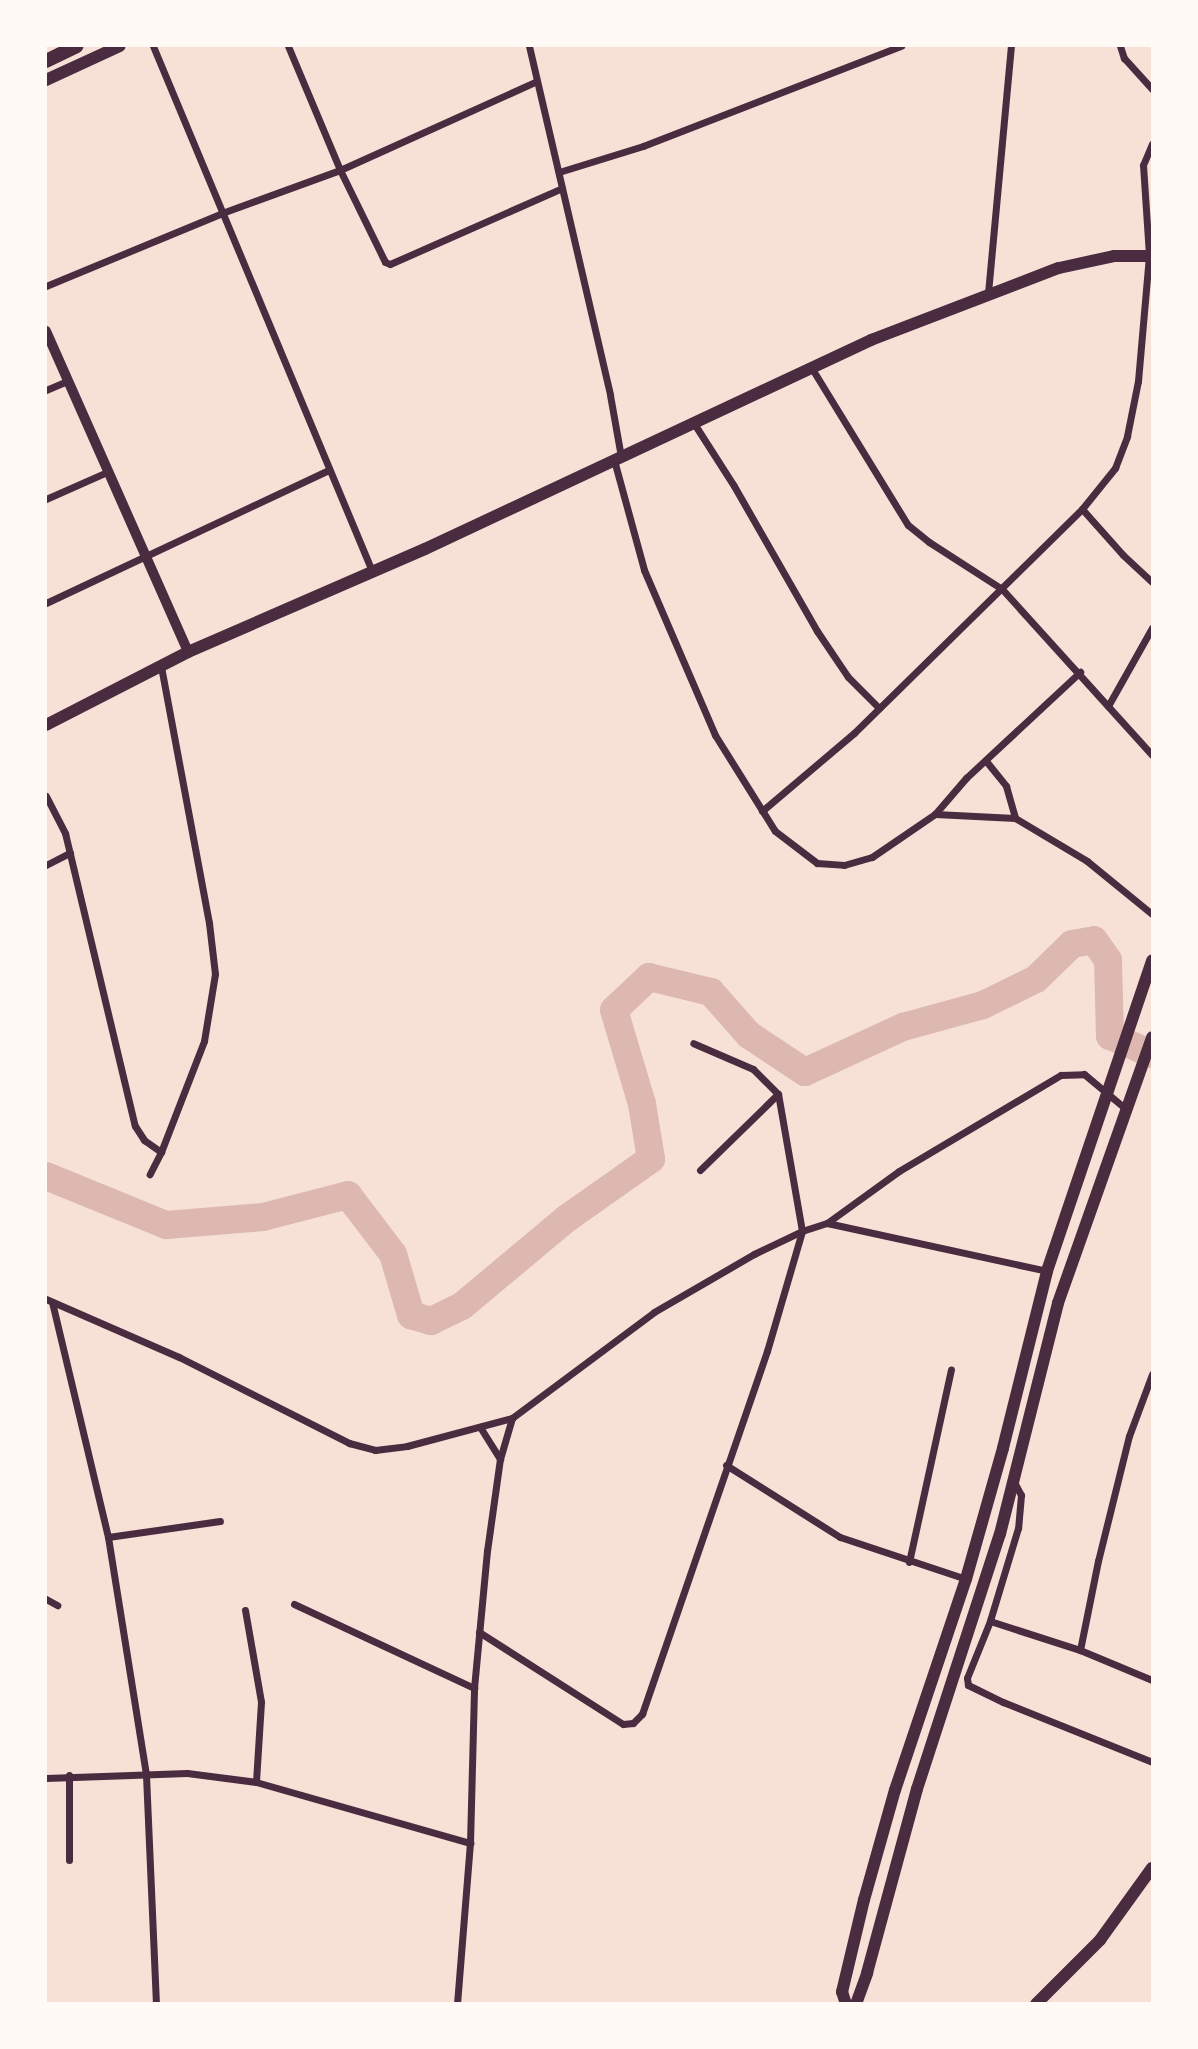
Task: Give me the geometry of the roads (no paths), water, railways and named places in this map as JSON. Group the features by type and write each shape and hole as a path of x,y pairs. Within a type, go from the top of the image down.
{"highway":[{"path":"46,61 77,46"}],"main road":[{"path":"46,80 120,46"},
{"path":"46,725 188,652 695,425 811,367 988,293 1086,260 1151,255"},
{"path":"846,2004 842,1992 864,1900 895,1790 966,1579 1003,1448 1047,1272 1153,960"},
{"path":"856,2004 867,1973 917,1788 971,1626 1014,1482 1058,1303 1153,1037"},
{"path":"953,1620 971,1626"},
{"path":"1036,2004 1100,1940 1153,1868"}],"street":[{"path":"153,46 372,570"},
{"path":"288,46 340,170 381,256 390,264 562,188"},
{"path":"529,46 610,395 617,459 644,570 715,734 775,831 802,855 817,863 833,866 872,857 935,814 966,778 1080,672"},
{"path":"559,172 643,146 901,46"},
{"path":"988,293 1011,46"},
{"path":"1120,46 1124,58 1153,89"},
{"path":"46,286 222,212 340,170 537,81"},
{"path":"762,811 830,755 1002,589 1082,509 1115,468 1127,436 1138,381 1151,255 1143,165 1153,144"},
{"path":"46,331 188,652"},
{"path":"811,367 908,526 1002,589 1153,755"},
{"path":"46,390 67,381"},
{"path":"695,425 734,486 817,631 848,677 879,708"},
{"path":"46,603 329,470"},
{"path":"46,499 107,472"},
{"path":"1082,509 1123,555 1153,582"},
{"path":"1108,706 1153,628"},
{"path":"150,1174 204,1041 215,974 209,923 161,667"},
{"path":"986,761 1006,786 1015,818"},
{"path":"46,796 65,833 135,1126 144,1140 161,1152"},
{"path":"935,814 1015,818 1087,861 1153,914"},
{"path":"46,865 70,853"},
{"path":"479,1632 618,1722 633,1723 642,1714 767,1352 802,1231 778,1094 754,1069 693,1043"},
{"path":"49,1300 179,1357 363,1448 407,1446 512,1418 654,1312 754,1254 802,1231 827,1223 899,1171 1061,1075 1084,1074 1128,1110"},
{"path":"700,1170 778,1094"},
{"path":"827,1223 1047,1272"},
{"path":"49,1300 108,1537 146,1775 156,2004"},
{"path":"909,1562 951,1370"},
{"path":"1080,1650 1098,1561 1129,1436 1153,1374"},
{"path":"457,2004 470,1843 474,1688 479,1632 500,1459 512,1418"},
{"path":"481,1427 500,1459"},
{"path":"726,1465 840,1537 966,1579"},
{"path":"1014,1482 1021,1496 1021,1512 990,1621 967,1678 970,1687 1153,1762"},
{"path":"108,1537 220,1521"},
{"path":"46,1599 57,1605"},
{"path":"294,1604 474,1688"},
{"path":"245,1610 261,1702 256,1782"},
{"path":"990,1621 1080,1650 1153,1680"},
{"path":"46,1778 69,1775 187,1773 256,1782 470,1843"},
{"path":"69,1775 69,1860"}],"waterway":[{"path":"46,1176 166,1225 263,1217 348,1195 393,1254 411,1315 431,1321 462,1306 566,1219 651,1159 642,1104 614,1010 649,977 711,992 749,1035 805,1072 903,1027 983,1005 1036,979 1072,944 1094,940 1108,960 1110,1036 1152,1054"}]}
